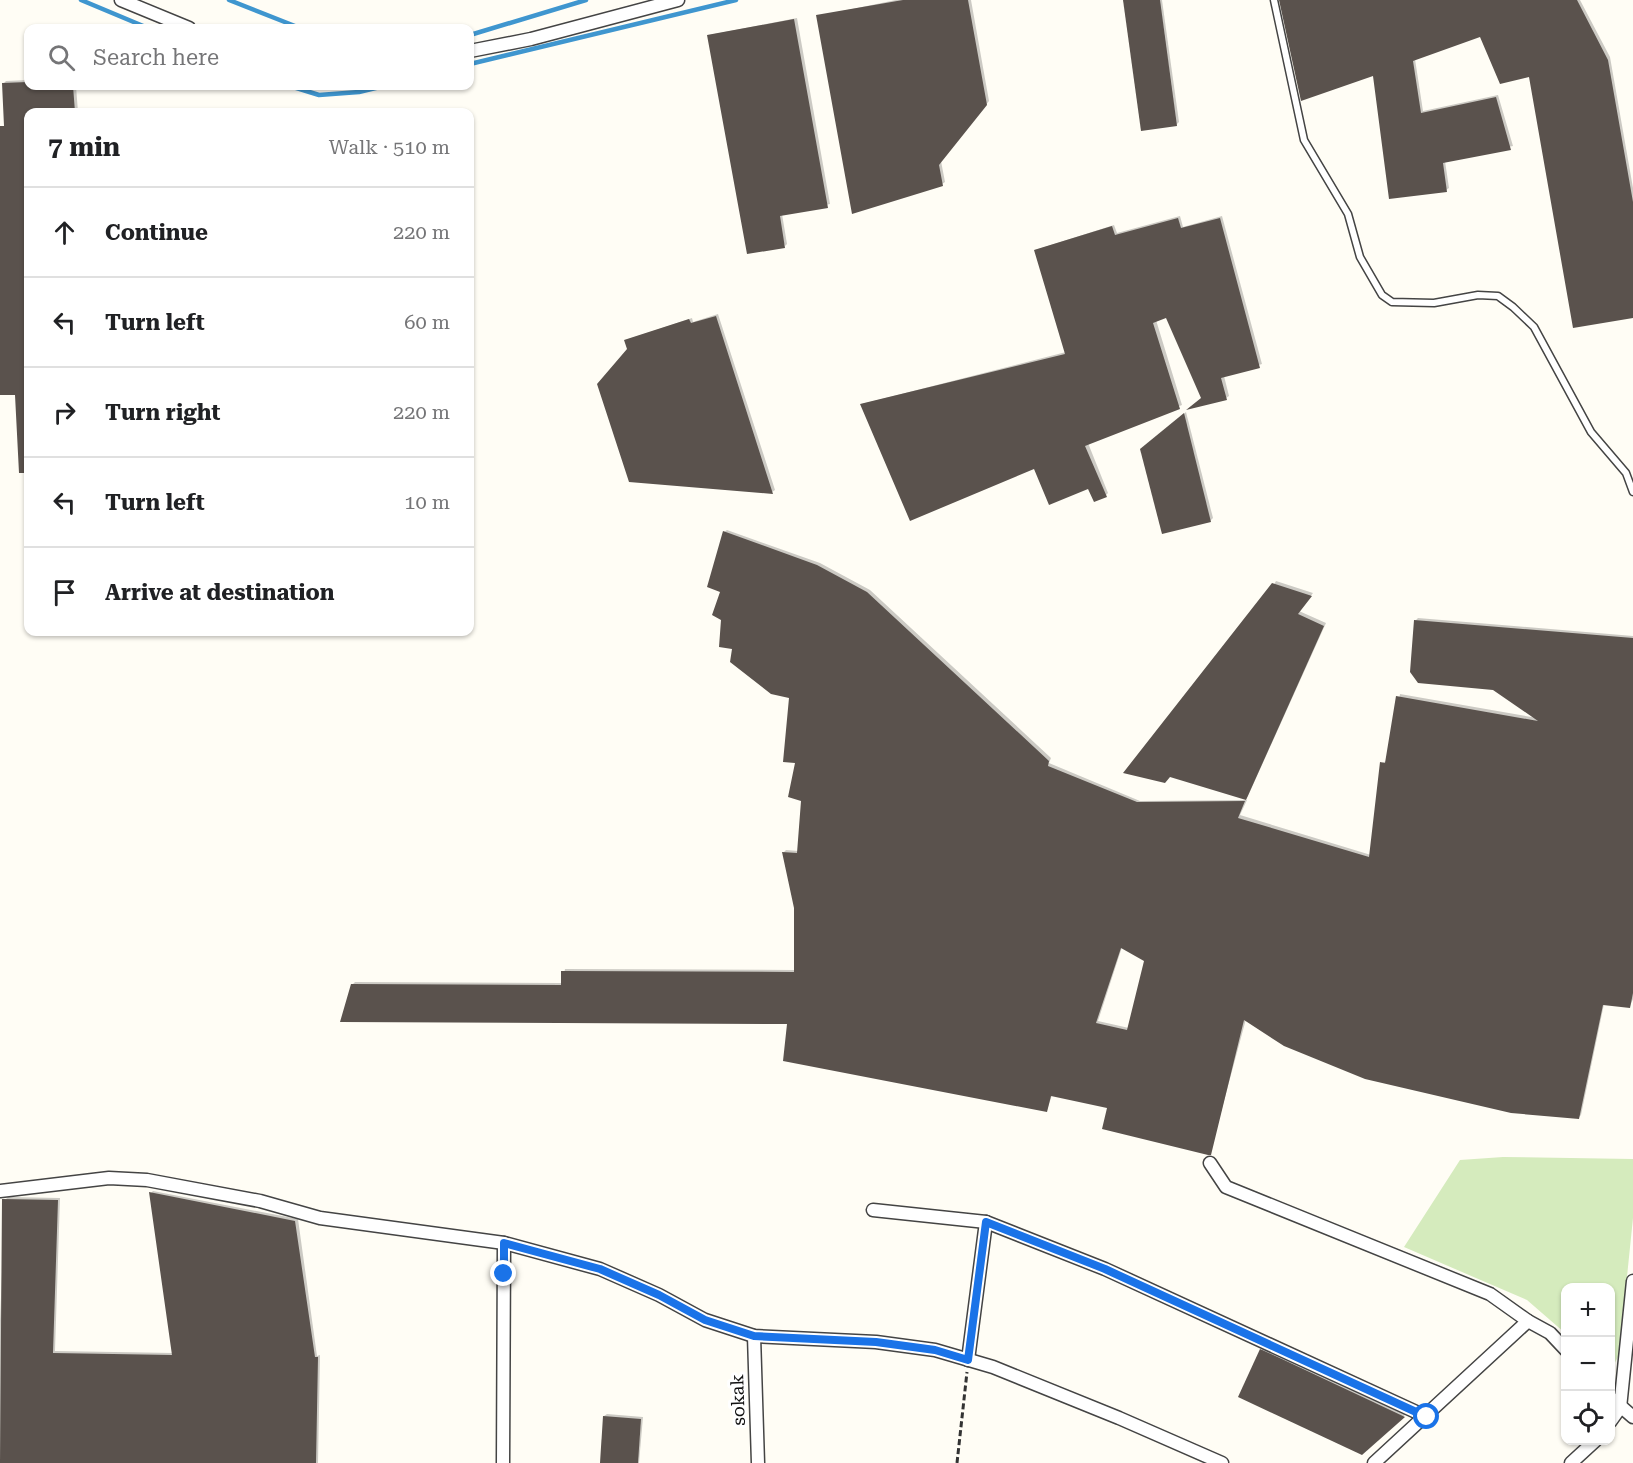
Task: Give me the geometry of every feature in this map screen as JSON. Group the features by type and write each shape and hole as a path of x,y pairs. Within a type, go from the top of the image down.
{"street":[{"path":"121,0 179,24"},
{"path":"474,50 531,39 678,0"},
{"path":"1210,1163 1226,1187 1490,1294 1528,1321 1550,1333 1561,1345"},
{"path":"0,1191 109,1178 147,1180 260,1201 320,1218 504,1243 600,1269 659,1295 705,1320 754,1336 876,1342 935,1350 993,1367 1109,1413 1222,1463"},
{"path":"873,1210 986,1222 1105,1269 1427,1417"},
{"path":"968,1360 986,1222"},
{"path":"503,1463 504,1243"},
{"path":"1615,1416 1620,1408 1633,1281"},
{"path":"1374,1463 1427,1417 1528,1321"},
{"name":"sokak","path":"754,1336 758,1463"},
{"path":"1615,1402 1633,1417"},
{"path":"1571,1463 1591,1445"}],"lane":[{"path":"1274,0 1304,140 1348,214 1360,257 1382,295 1392,302 1434,303 1478,295 1498,296 1513,307 1534,327 1591,432 1626,473 1633,492"}],"path":[{"path":"957,1463 968,1360"}],"green space":[{"path":"1503,1157 1633,1159 1633,1218 1619,1355 1615,1362 1615,1283 1561,1283 1561,1330 1527,1300 1404,1247 1460,1160"}],"building":[{"path":"903,0 968,0 987,105 939,165 943,186 852,214 816,15"},
{"path":"1123,0 1160,0 1177,126 1141,131"},
{"path":"1279,0 1577,0 1608,60 1633,202 1633,318 1573,328 1529,77 1500,84 1480,37 1413,61 1421,113 1496,97 1511,150 1443,163 1447,192 1389,199 1373,76 1301,101"},
{"path":"794,19 828,208 780,216 785,248 747,254 707,35"},
{"path":"24,82 24,90 73,90 75,108 24,108 24,473 19,473 15,395 0,395 0,126 4,126 2,83"},
{"path":"1178,218 1181,228 1220,218 1260,368 1221,378 1227,400 1186,410 1201,398 1166,318 1153,323 1180,409 1085,446 1107,497 1094,502 1088,489 1049,505 1034,469 910,521 860,404 1065,354 1034,250 1112,226 1115,235"},
{"path":"716,316 773,494 629,482 597,384 627,349 624,340 689,319 691,323"},
{"path":"1184,413 1211,522 1162,534 1140,449"},
{"path":"723,531 817,565 867,592 1049,761 1048,766 1137,802 1245,801 1238,818 1369,857 1380,762 1385,763 1396,696 1538,721 1493,690 1418,683 1410,672 1414,620 1633,638 1633,993 1630,1008 1603,1005 1579,1119 1511,1113 1365,1079 1284,1046 1244,1020 1211,1155 1102,1129 1107,1108 1051,1096 1047,1112 783,1061 787,1024 340,1022 351,984 561,985 561,971 794,972 794,908 782,852 797,853 801,801 788,797 795,763 783,762 789,698 771,694 730,662 732,649 719,647 721,620 712,615 720,592 707,587","holes":["1121,948 1144,961 1127,1030 1096,1023"]},
{"path":"1272,583 1312,596 1298,614 1324,626 1246,800 1170,777 1165,783 1123,773"},
{"path":"149,1192 295,1221 315,1357 318,1357 316,1463 0,1463 2,1199 58,1200 53,1353 172,1355"},
{"path":"1260,1349 1405,1417 1362,1455 1238,1397"},
{"path":"603,1416 641,1419 638,1463 600,1463"}],"waterway":[{"path":"81,0 138,24"},
{"path":"229,0 290,24"},
{"path":"474,34 586,0"},
{"path":"474,63 736,0"},
{"path":"303,90 319,95 367,90"}],"route":[{"path":"504,1274 504,1243 600,1269 659,1295 705,1320 754,1336 876,1342 935,1350 968,1360 986,1222 1105,1269 1427,1417"}]}
